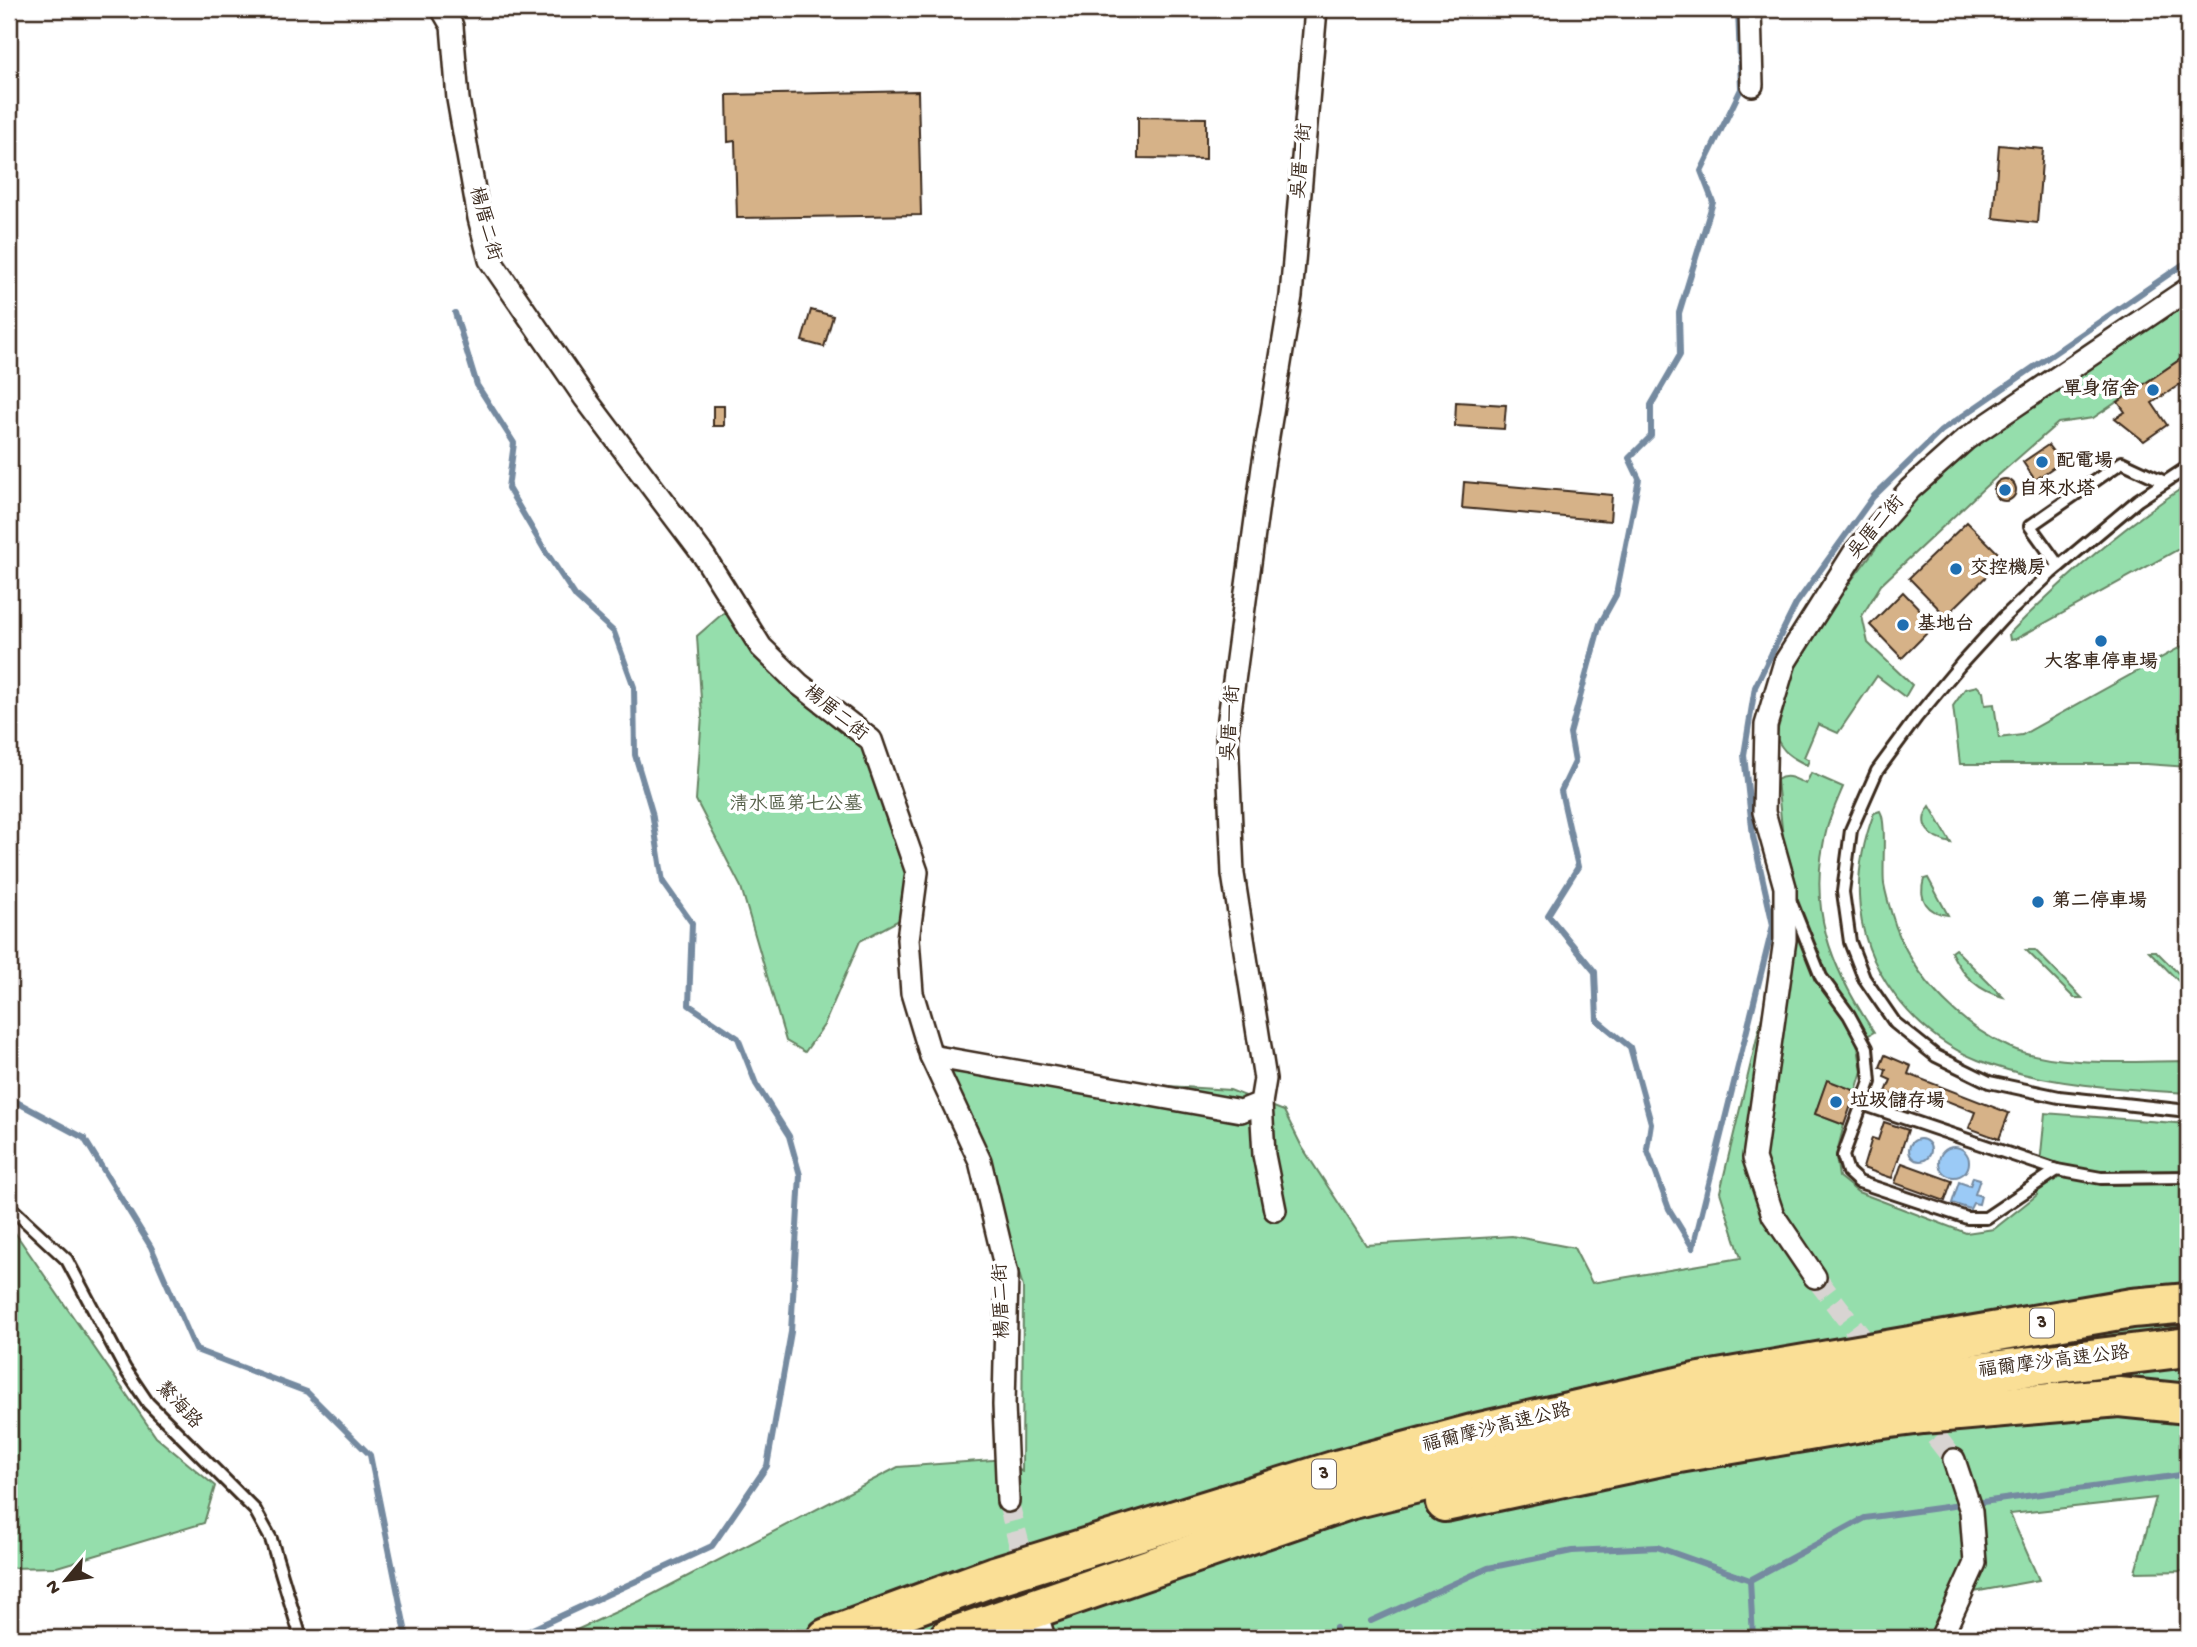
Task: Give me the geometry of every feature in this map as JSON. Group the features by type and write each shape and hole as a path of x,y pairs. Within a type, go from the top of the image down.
{"highway":[{"name":"福爾摩沙高速公路","path":"827,1638 1008,1572 1340,1469 1476,1433 1707,1380 2132,1308 2188,1303"},
{"name":"福爾摩沙高速公路","path":"950,1638 1349,1500 1656,1424 1926,1379 2188,1347"},
{"path":"950,1638 1308,1531 1667,1455 1923,1414 2119,1397 2188,1404"}],"street":[{"name":"楊厝二街","path":"442,9 452,26 458,99 479,218 490,260 585,397 704,556 761,647 799,684 871,740 917,872 908,939 912,993 931,1056 980,1161 1007,1274 1004,1405 1008,1501"},
{"name":"吳厝一街","path":"1275,1210 1264,1155 1261,1103 1265,1079 1233,874 1227,733 1263,467 1291,296 1316,9"},
{"path":"1750,9 1752,85"},
{"name":"吳厝二街","path":"1815,1277 1773,1215 1754,1158 1785,940 1785,887 1764,812 1766,725 1785,662 1854,553 1910,489 1966,439 2188,289"},
{"path":"931,1056 1241,1111 1261,1103"},
{"path":"1941,1638 1975,1563 1971,1511 1954,1460"}],"lane":[{"path":"2059,566 2031,526 2122,462 2165,482"},
{"path":"2188,467 2138,500 2059,566 2004,617 1916,718 1877,771 1851,830 1843,892 1850,942 1864,978 1895,1023 1936,1056 1989,1082 2059,1097 2188,1111"},
{"path":"1785,887 1821,976 1849,1015 1867,1048 1870,1082 1843,1156 1848,1172 1859,1182 1966,1218 1986,1218 2057,1170"},
{"path":"1862,1104 2057,1170 2101,1178 2188,1177"},
{"name":"鰲海路","path":"9,1206 67,1260 125,1369 148,1403 255,1510 271,1539 301,1638"}],"green space":[{"path":"2188,299 2188,354 2093,418 2058,423 1881,585 1862,616 1868,643 1912,685 1905,697 1877,676 1838,733 1818,724 1804,757 1809,760 1807,765 1788,754 1776,736 1796,663 1837,599 1920,491 1969,450"},
{"path":"2188,484 2188,544 2010,640 2009,634 2072,573 2140,518"},
{"name":"清水區第七公墓","path":"729,608 870,751 908,868 905,917 860,941 824,1025 805,1052 786,1041 741,887 696,800 702,715 697,636"},
{"path":"2188,643 2188,682 2184,686 2180,701 2188,720 2188,767 2146,764 1960,764 1953,706 1965,689 1977,686 1983,692 1985,705 1994,704 1999,738 2022,735"},
{"path":"1811,773 1843,787 1829,823 1821,856 1821,910 1834,959 1858,1008 1874,1032 1857,1042 1862,1071 1856,1091 1827,1081 1815,1114 1844,1125 1836,1156 1839,1177 1858,1192 1966,1233 1994,1229 2037,1195 2045,1113 2188,1124 2188,1571 2135,1572 2156,1498 2010,1514 2039,1580 1974,1592 1952,1638 559,1638 640,1601 898,1467 1006,1459 1022,1472 1023,1287 989,1165 951,1072 1230,1090 1284,1111 1302,1147 1366,1245 1512,1236 1574,1248 1592,1283 1741,1258 1720,1192 1795,879 1783,838 1777,780 1788,777 1806,784"},
{"path":"1930,806 1951,843 1932,835 1925,825 1924,820"},
{"path":"1880,811 1883,825 1884,884 1896,927 1920,972 1951,1008 1991,1038 2028,1054 2072,1061 2188,1061 2188,1093 2082,1084 2002,1068 1954,1048 1932,1034 1912,1016 1880,973 1862,923 1859,896 1861,865 1874,813"},
{"path":"1928,878 1948,915 1930,908 1923,899 1922,886 1924,879"},
{"path":"1955,949 2003,997 1986,991 1972,981 1951,952"},
{"path":"2026,950 2035,950 2082,998 2074,998"},
{"path":"2149,951 2156,951 2188,983 2188,991"},
{"path":"9,1224 156,1437 215,1486 204,1523 57,1567 9,1568"}],"water":[{"path":"1916,1139 1924,1139 1931,1146 1931,1154 1924,1161 1916,1161 1909,1154 1909,1146"},
{"path":"1954,1147 1960,1148 1968,1156 1968,1168 1960,1176 1954,1177 1948,1176 1940,1168 1939,1162 1940,1156 1948,1148"},
{"path":"1973,1177 1980,1179 1975,1194 1981,1196 1979,1204 1973,1203 1970,1209 1952,1203 1959,1182 1970,1186"}],"building":[{"path":"918,91 921,215 737,218 735,141 728,142 727,95"},
{"path":"1138,117 1206,118 1206,159 1138,158"},
{"path":"1999,145 2043,149 2037,223 1993,218"},
{"path":"811,310 833,316 824,347 802,341"},
{"name":"單身宿舍","path":"2188,354 2188,379 2152,403 2167,425 2144,441 2115,418 2125,412 2118,402"},
{"path":"1456,402 1506,405 1504,429 1455,426"},
{"path":"713,406 724,406 724,426 713,426"},
{"name":"配電場","path":"2048,445 2061,462 2035,480 2023,462"},
{"name":"自來水塔","path":"2001,479 2009,479 2016,486 2016,494 2009,501 2001,501 1994,494 1994,486"},
{"path":"1464,482 1612,495 1610,521 1462,508"},
{"name":"交控機房","path":"1967,522 2004,559 1946,616 1909,578"},
{"name":"基地台","path":"1903,592 1935,625 1902,658 1870,625"},
{"path":"2188,682 2188,720 2182,713 2180,701 2184,686"},
{"path":"1885,1055 1911,1066 1908,1074 2009,1113 1999,1139 1969,1128 1975,1112 1925,1092 1917,1112 1896,1103 1898,1097 1886,1092 1891,1080 1884,1077 1886,1070 1880,1067"},
{"name":"垃圾儲存場","path":"1827,1080 1856,1091 1844,1125 1815,1114"},
{"path":"1884,1122 1908,1130 1892,1178 1863,1168 1872,1138 1878,1140"},
{"path":"1902,1163 1952,1181 1945,1201 1895,1183"}],"waterway":[{"path":"1693,1248 1669,1209 1647,1149 1651,1123 1630,1047 1597,1020 1595,972 1548,915 1578,867 1561,791 1575,762 1570,734 1600,624 1616,595 1639,479 1629,458 1651,436 1651,405 1680,355 1679,313 1713,202 1701,171 1741,89 1738,9"},
{"path":"1693,1248 1773,925 1753,836 1744,755 1755,687 1796,604 1873,497 1941,431 2188,261"},
{"path":"455,313 477,385 514,443 508,488 576,597 614,632 634,687 635,755 652,812 663,882 692,923 689,1005 738,1038 756,1084 789,1136 800,1175 791,1332 767,1466 712,1546 513,1638"},
{"path":"9,1098 84,1138 151,1247 196,1350 307,1392 370,1455 407,1638"},
{"path":"1371,1621 1488,1568 1572,1551 1657,1547 1750,1580 1865,1518 2188,1474"},
{"path":"1750,1580 1753,1638"},
{"path":"1336,1628 1341,1638"}],"tunnel":[{"path":"1815,1277 1877,1358"},
{"path":"1917,1412 1954,1460"},
{"path":"1008,1501 1038,1617"}],"place":[{"name":"單身宿舍","path":"2153,390"},
{"name":"配電場","path":"2042,462"},
{"name":"自來水塔","path":"2005,490"},
{"name":"交控機房","path":"1956,569"},
{"name":"基地台","path":"1903,625"},
{"name":"大客車停車場","path":"2101,641"},
{"name":"第二停車場","path":"2038,902"},
{"name":"垃圾儲存場","path":"1836,1102"}]}
